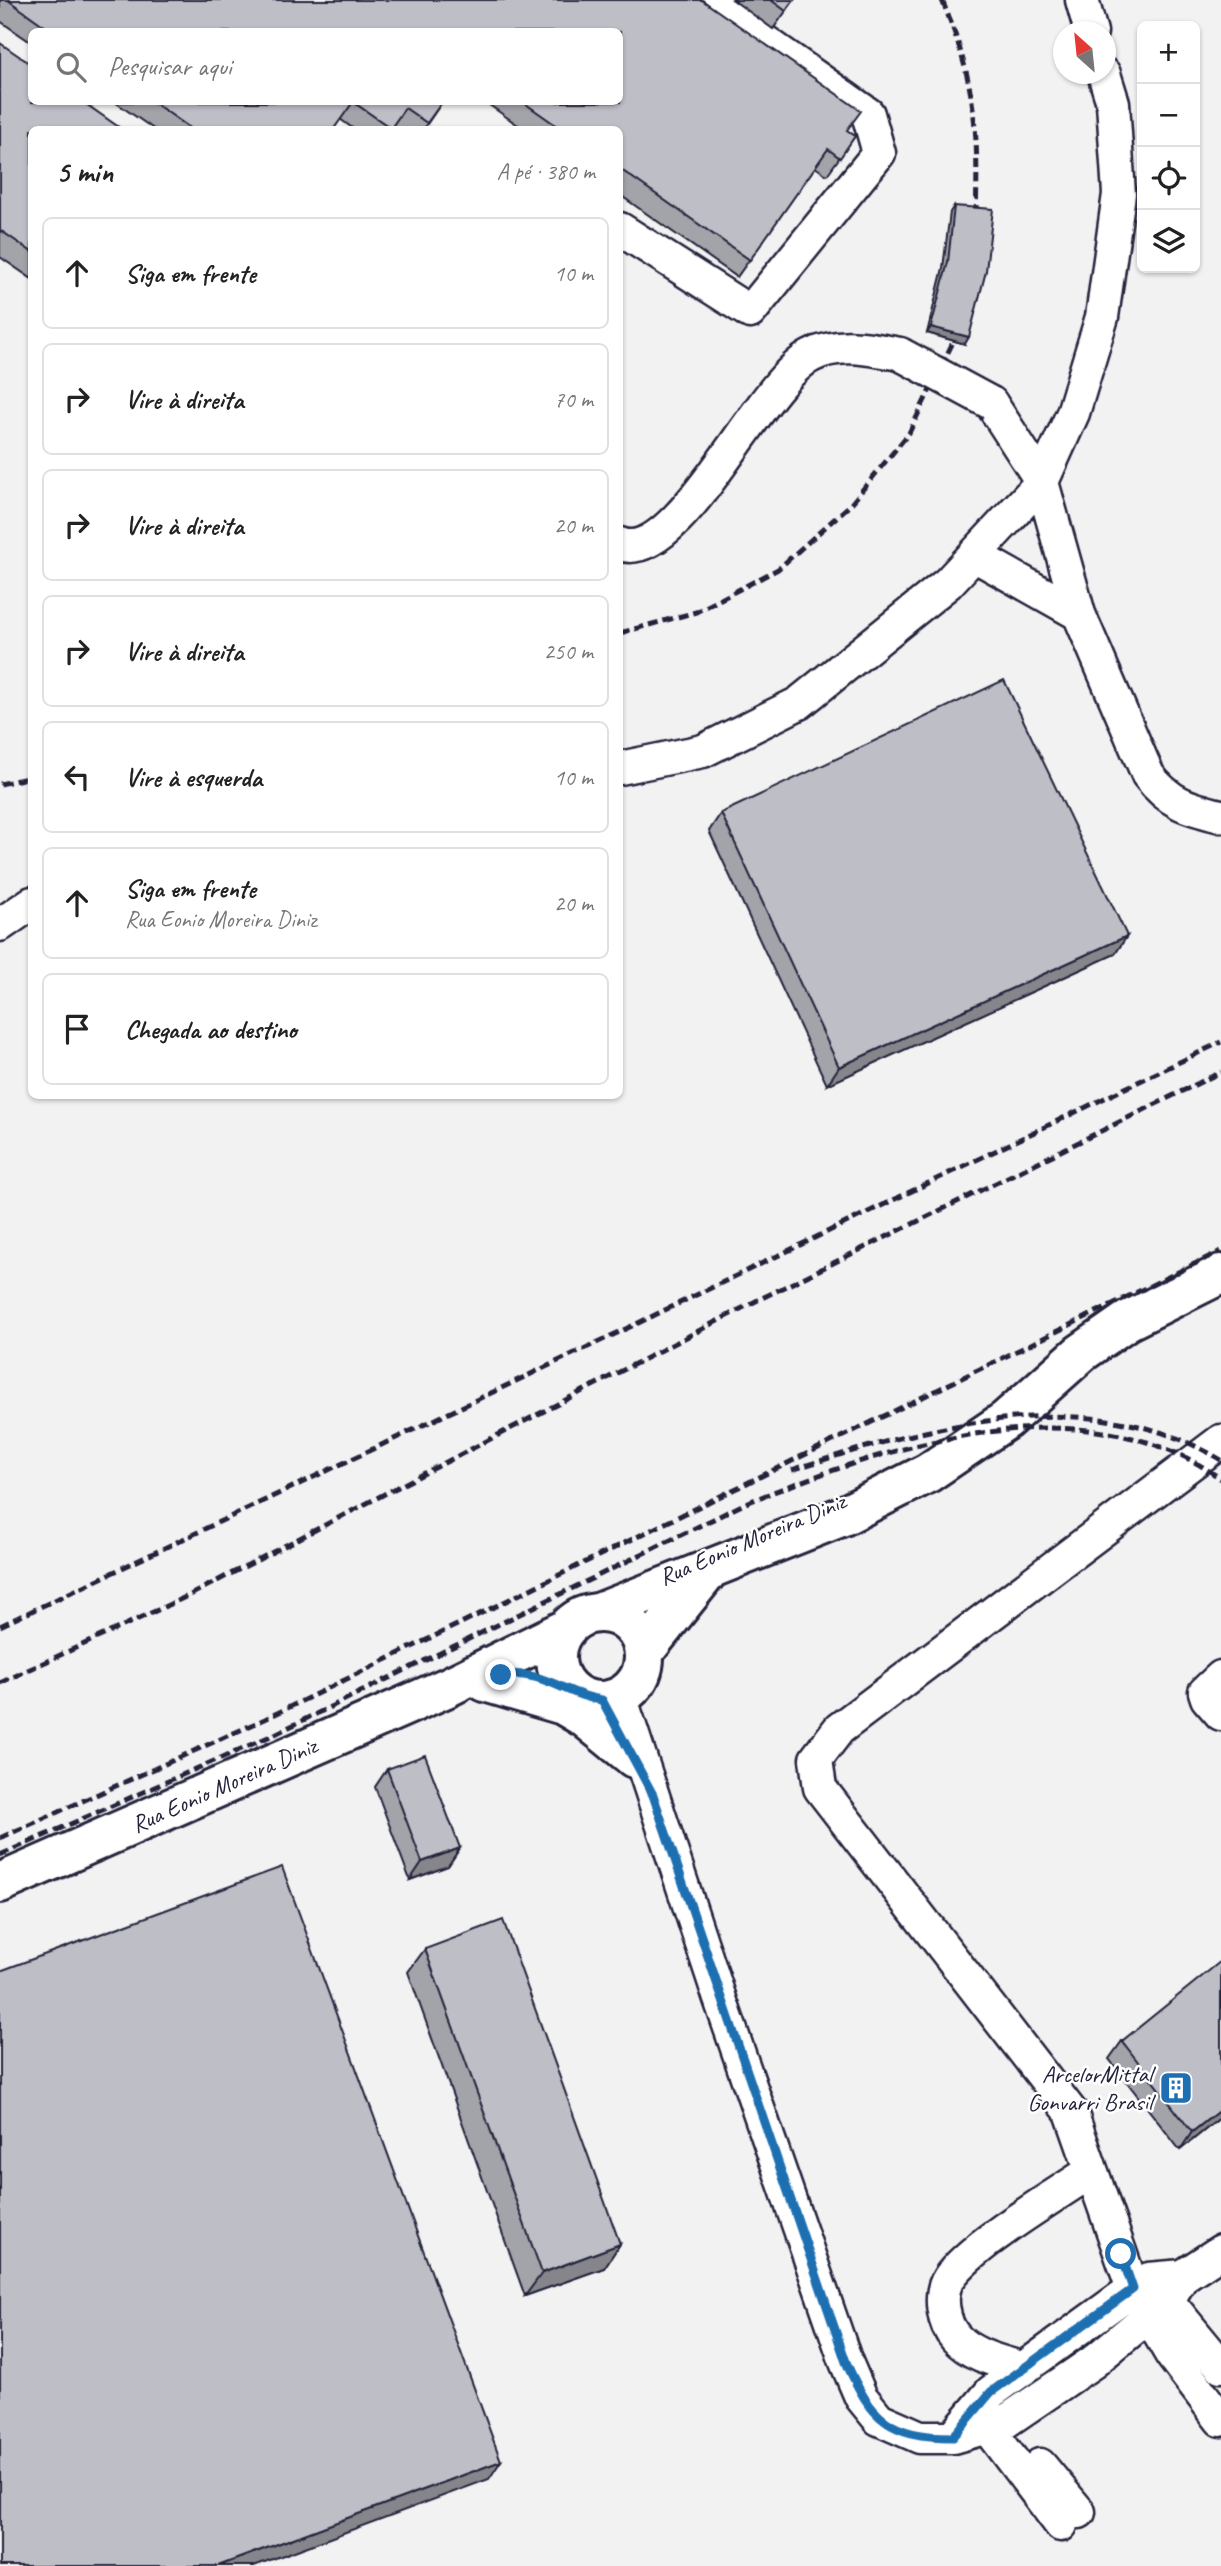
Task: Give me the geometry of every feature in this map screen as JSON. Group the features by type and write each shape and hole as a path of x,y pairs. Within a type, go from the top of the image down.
{"main road":[{"name":"Rua Eonio Moreira Diniz","path":"0,1883 448,1686 582,1620 843,1516 928,1473 1006,1420 1081,1353 1127,1321 1221,1274"},
{"name":"Rua Eonio Moreira Diniz","path":"644,1652 708,1572"},
{"path":"621,1618 637,1632 644,1652 642,1669 634,1685 597,1695 558,1671 556,1650 582,1620 621,1618"},
{"name":"Rua Eonio Moreira Diniz","path":"448,1686 485,1682 519,1673 597,1695"},
{"path":"485,1682 563,1705 585,1718 634,1758"}],"lane":[{"path":"623,231 750,312 879,153 868,114 706,0"},
{"path":"1082,0 1088,21"},
{"path":"623,767 703,751 799,703 948,583 1042,482 1073,414 1102,317 1119,194 1113,103 1107,84"},
{"path":"623,545 627,547 653,540 689,508 779,382 810,356 835,348 860,347 900,355 991,403 1042,482 1079,614 1148,775 1164,796 1196,810 1221,816"},
{"path":"623,526 653,540"},
{"path":"974,555 1079,614"},
{"path":"0,899 28,894"},
{"path":"0,926 28,906"},
{"path":"1221,1441 839,1729 816,1759 820,1788 1071,2112 1121,2254 1221,2366"},
{"name":"Rua Eonio Moreira Diniz","path":"582,1620 642,1586 841,1501 928,1473"},
{"path":"1221,1677 1205,1692 1221,1714"},
{"path":"597,1695 653,1795 720,2000 846,2362 861,2397 879,2419 920,2437 953,2437 996,2424 1093,2362 1156,2292"},
{"path":"597,1695 653,1795"},
{"path":"1024,2370 979,2354 955,2338 942,2310 947,2280 966,2258 1090,2172"},
{"path":"953,2437 991,2392 1221,2251"},
{"path":"1156,2292 1171,2354 1221,2420"},
{"path":"996,2424 1070,2519"}],"building":[{"path":"8,0 702,0 861,111 847,130 855,136 840,158 828,149 750,260 623,171 623,126 557,126 527,105 623,105 623,28 47,28"},
{"path":"771,0 794,0 786,11"},
{"path":"0,43 28,62 28,105 87,105 117,126 28,126 28,249 0,230"},
{"path":"157,105 351,105 336,126 187,126"},
{"path":"357,105 440,105 427,123 405,108 392,126 388,126"},
{"path":"954,206 993,209 986,271 969,337 931,327 948,262"},
{"path":"1004,680 1127,936 839,1067 721,813"},
{"path":"425,1755 460,1848 422,1862 387,1769"},
{"path":"282,1867 501,2461 218,2566 0,2566 0,1971"},
{"path":"503,1920 620,2244 542,2273 425,1949"},
{"name":"ArcelorMittal Gonvarri Brasil","path":"1221,1961 1221,2109 1192,2132 1122,2041"}],"railway":[{"path":"942,0 962,55 972,105 977,156 976,214"},
{"path":"623,632 696,612 778,569 850,505 909,433 954,340"},
{"path":"0,784 28,778"},
{"path":"0,1626 1221,1042"},
{"path":"0,1683 192,1594 756,1301 1221,1072"},
{"path":"0,1838 265,1719 1221,1251"},
{"path":"792,1470 953,1426 1008,1418 1063,1416 1118,1422 1170,1436 1221,1460"},
{"path":"0,1855 273,1735 746,1503 861,1461 922,1444 985,1433 1048,1428 1109,1433 1167,1449 1221,1479"}],"place":[{"name":"ArcelorMittal Gonvarri Brasil","path":"1176,2088"}],"route":[{"path":"501,1675 519,1673 552,1681 584,1698 602,1700 653,1795 720,2000 846,2362 861,2397 879,2419 920,2437 953,2437 991,2392 1133,2289 1121,2254"}]}
